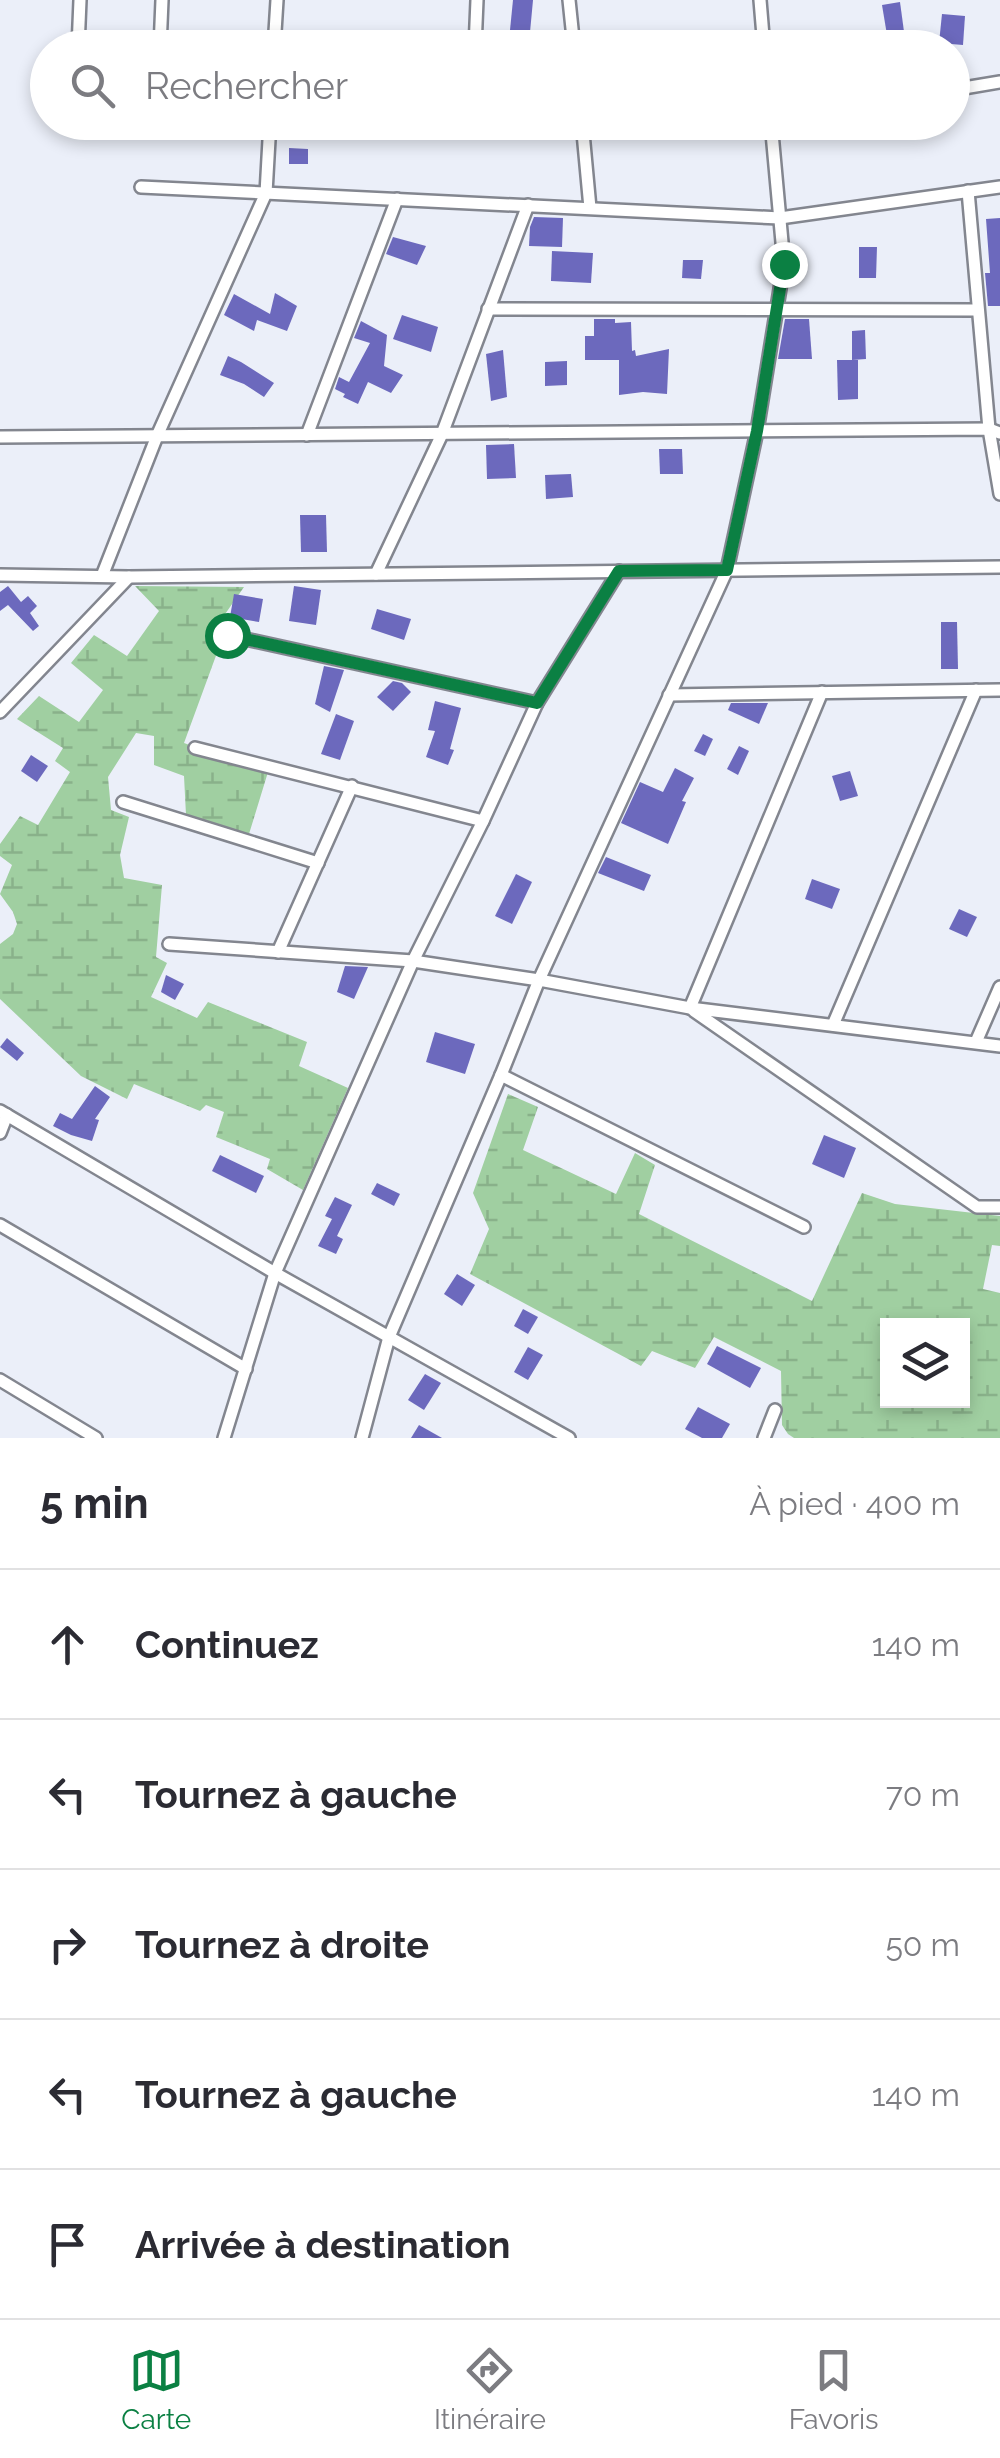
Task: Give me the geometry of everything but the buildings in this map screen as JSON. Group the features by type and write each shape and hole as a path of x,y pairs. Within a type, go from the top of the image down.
{"street":[{"path":"79,30 80,0"},
{"path":"161,30 162,0"},
{"path":"275,30 276,0"},
{"path":"476,30 477,0"},
{"path":"568,0 572,30"},
{"path":"760,0 762,30"},
{"path":"970,87 1000,82"},
{"path":"102,576 157,436 266,192 269,140"},
{"path":"584,140 590,208"},
{"path":"362,1438 389,1336 539,980 727,570 757,431 784,264 773,140"},
{"path":"141,187 780,218 1000,186"},
{"path":"968,191 977,310 1000,494"},
{"path":"307,434 397,199"},
{"path":"376,574 442,434 528,205"},
{"path":"488,309 977,310"},
{"path":"0,437 994,431"},
{"path":"0,575 129,577 1000,566"},
{"path":"224,1438 275,1273 413,961 537,703 619,571"},
{"path":"0,712 129,577"},
{"path":"227,635 537,703"},
{"path":"833,1025 976,690"},
{"path":"669,694 1000,690"},
{"path":"690,1008 822,692"},
{"path":"196,748 483,821"},
{"path":"278,952 352,786"},
{"path":"123,802 318,863"},
{"path":"169,944 413,961 690,1008 1000,1046"},
{"path":"976,1042 1000,987"},
{"path":"690,1008 976,1207 1000,1207"},
{"path":"502,1075 804,1227"},
{"path":"0,1133 4,1113 275,1273 569,1438"},
{"path":"0,1225 246,1369"},
{"path":"0,1380 96,1438"},
{"path":"764,1438 775,1410"}],"green space":[{"path":"135,586 244,587 209,637 221,642 184,743 268,772 249,834 186,815 184,776 154,765 154,736 136,733 108,777 111,810 129,817 120,855 124,878 162,885 156,957 167,963 151,997 197,1018 208,1002 307,1042 299,1066 348,1088 303,1190 267,1169 270,1159 216,1137 224,1112 206,1105 200,1111 134,1084 127,1099 81,1076 0,999 0,944 13,934 17,924 0,894 12,865 0,856 0,844 20,816 38,825 70,772 55,761 63,748 17,719 39,696 79,722 103,690 71,663 94,635 127,656 159,611"},
{"path":"508,1094 538,1107 523,1150 616,1194 635,1153 655,1165 639,1214 812,1301 862,1193 895,1204 1000,1216 1000,1246 992,1245 983,1289 1000,1293 1000,1438 794,1438 782,1425 781,1371 714,1337 695,1368 652,1351 641,1366 470,1274 489,1229 473,1193"}],"route":[{"path":"227,635 537,703 619,571 727,570 757,431 784,264"}]}
